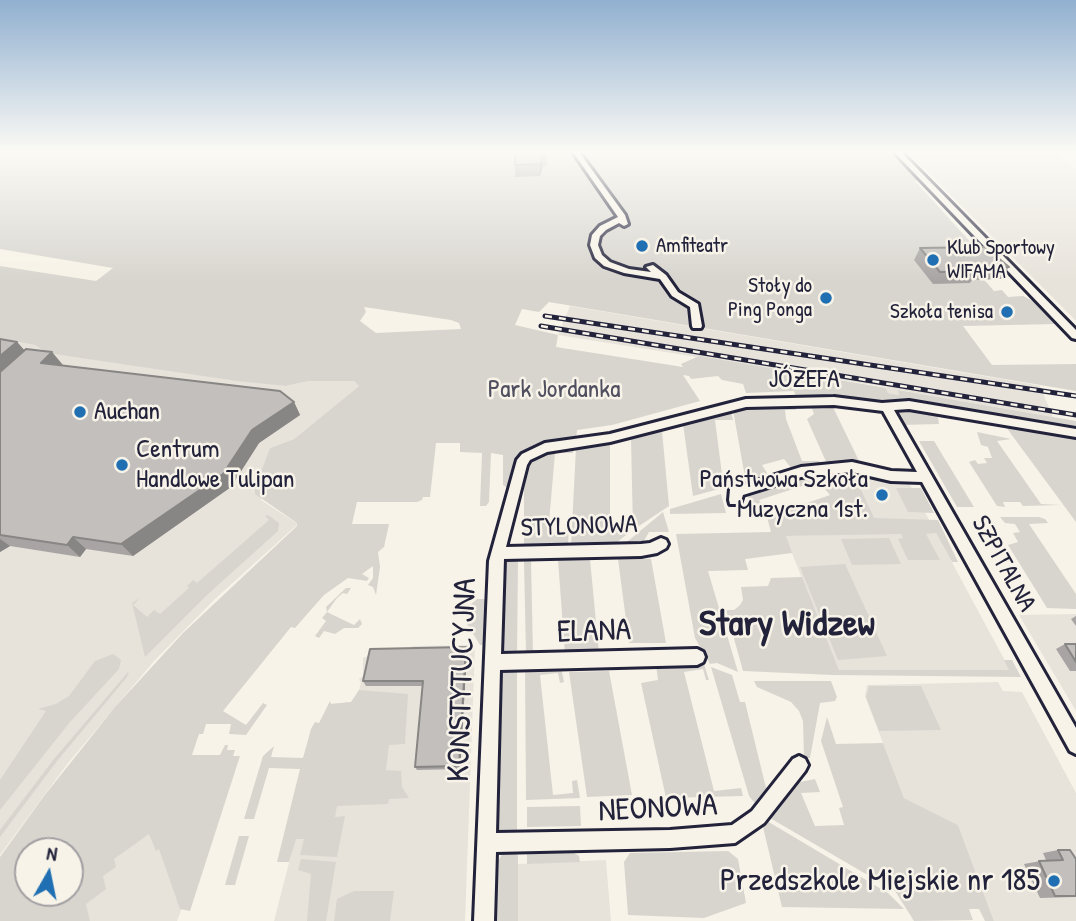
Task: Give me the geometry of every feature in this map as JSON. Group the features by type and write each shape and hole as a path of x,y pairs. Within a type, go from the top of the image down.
{"street":[{"path":"604,195 623,223 605,226 596,235 594,245 598,256 607,264 627,271 663,277"},
{"path":"939,195 1076,337"},
{"path":"650,267 663,277 675,294 695,306 696,326"},
{"name":"JÓZEFA","path":"535,451 610,438 742,404 838,401 887,407 909,404 1076,433"},
{"name":"SZPITALNA","path":"887,407 1076,745"},
{"name":"KONSTYTUCYJNA","path":"484,921 493,594 497,553 521,463 535,451"},
{"path":"735,500 735,493 739,491 801,472 852,467 891,476 926,477"},
{"name":"STYLONOWA","path":"497,553 641,550 652,549 661,544"},
{"name":"ELANA","path":"492,662 697,657"},
{"name":"NEONOWA","path":"487,843 735,835 758,817 799,765"}],"shaded area":[{"path":"951,195 1076,195 1076,321"},
{"path":"570,306 1040,386 1053,417 899,390 899,395 888,393 886,387 558,335"},
{"path":"0,339 35,345 47,353 286,386 309,381 354,381 359,386 294,439 270,448 261,500 298,524 216,598 155,660 68,763 0,855"},
{"path":"858,475 907,479 1010,670 839,670 785,536 826,535 853,506 842,480"},
{"path":"1076,614 1076,711 1019,615"},
{"path":"475,645 465,921 274,921 330,704 351,702 357,697 361,683 359,679 363,676 363,658 372,654 411,653 412,646"},
{"path":"998,682 1003,691 1022,692 1076,793 1076,921 994,921 958,825 904,798 865,696 867,685"},
{"path":"163,818 182,908 177,921 67,921 72,907 84,907 84,874"},
{"path":"606,860 611,921 518,921 518,864"}],"green space":[{"name":"Park Jordanka","path":"0,195 928,195 985,258 979,275 994,291 1002,290 1008,297 1023,296 1035,302 1056,324 963,326 992,365 1076,364 1076,391 549,302 539,312 522,309 515,325 558,335 556,347 683,367 681,364 699,356 886,388 888,393 899,395 898,390 1076,421 1076,429 927,401 924,404 883,404 819,396 796,397 794,391 746,393 743,384 722,380 718,376 691,379 683,375 700,401 612,425 577,430 576,439 533,449 517,462 509,489 503,485 503,455 491,453 489,502 486,506 480,506 482,453 460,452 460,443 436,443 430,497 423,497 417,502 357,502 352,524 389,524 384,547 378,552 380,567 376,595 373,587 368,585 373,578 373,566 362,574 369,578 367,581 348,578 324,595 295,628 291,627 223,711 246,725 263,703 267,705 246,735 229,734 231,724 206,724 203,734 199,734 192,755 220,755 225,745 228,745 227,750 235,750 233,756 240,756 190,911 180,909 159,849 156,851 149,834 114,859 116,867 103,876 106,889 86,904 90,921 0,921 0,857 14,838 14,907 84,907 84,837 14,837 115,707 183,633 297,526 297,523 255,494 270,448 294,439 359,386 354,381 309,381 286,386 237,381 47,353 35,345 0,339 0,266 96,281 113,268 0,249","holes":["364,307 459,323 461,329 376,333 360,321 366,312"]},
{"path":"832,405 860,463 828,466 807,419 814,414 811,406"},
{"path":"795,406 796,410 785,410 786,419 802,461 819,461 821,465 792,469 784,459 762,465 769,476 746,483 733,410"},
{"path":"901,408 937,412 939,424 900,425 895,415"},
{"path":"731,410 733,420 715,420 723,482 741,483 693,496 683,424"},
{"path":"1006,427 1076,439 1076,522 1014,438"},
{"path":"662,431 669,506 633,530 631,438"},
{"path":"977,432 1011,439 997,441 1041,504 1061,505 1023,506 1020,502 1003,502 1005,507 997,506 969,462 975,460 978,464 987,463 984,458 992,458 988,447 981,445"},
{"path":"919,441 934,441 974,507 957,507"},
{"path":"610,442 610,527 626,528 627,522 630,522 630,532 612,546 571,546 576,448"},
{"path":"573,449 573,453 555,453 548,534 564,535 565,528 569,528 568,546 524,547 524,487 529,465 544,454"},
{"path":"854,470 909,479 856,479 874,518 938,520 958,562 952,562 936,533 926,534 940,560 908,560 898,539 903,538 901,534 786,536 792,553 745,559 748,570 708,571 738,672 717,663 710,664 695,638 676,534 771,532 767,517 830,495 818,481 759,500 768,514 754,515 747,492 805,474 837,472 842,479 855,475"},
{"path":"896,488 921,488 934,513 908,512"},
{"path":"721,494 726,513 670,514 670,509"},
{"path":"663,512 669,532 649,532 641,546 622,546"},
{"path":"268,515 279,523 278,531 208,594 145,657 132,603 140,598 133,605 147,617 154,610 160,614 189,588 187,586 193,580 197,583 269,520 265,516"},
{"path":"1000,517 1045,519 1048,523 1029,524 1076,594 1076,609 1047,608 1008,545 1018,542 1013,533 1020,532 1015,524 1005,523"},
{"path":"889,538 901,564 852,565 841,539"},
{"path":"518,556 517,660 501,652 503,561"},
{"path":"590,559 599,653 565,654 558,560"},
{"path":"618,559 651,559 666,643 629,643"},
{"path":"531,560 533,655 526,655 524,561"},
{"path":"845,564 887,656 838,660 800,567"},
{"path":"802,577 839,670 1009,670 1004,660 1012,660 1021,677 743,671 726,610 734,610 740,605 743,600 741,587 768,586 771,578"},
{"path":"346,588 351,588 347,594 343,593 337,598 327,612 326,607"},
{"path":"477,599 484,599 489,603 488,641 483,645 480,645 464,619 470,618 470,605"},
{"path":"327,612 354,625 360,619 362,624 358,628 344,628 335,634 324,631 319,638 315,636 326,621 322,618"},
{"path":"113,654 121,660 119,669 70,722 0,810 0,780 46,711 38,709 56,704 69,696 95,661"},
{"path":"704,664 709,680 706,680 703,669 684,672 714,791 741,788 743,796 666,798 641,683 658,680 656,665"},
{"path":"517,665 517,836 501,836 496,825 499,672 505,666"},
{"path":"525,667 561,667 564,682 560,683 558,673 540,675 553,795 573,793 572,781 577,780 580,798 526,800"},
{"path":"711,667 732,675 740,702 745,702 767,792 757,806 749,796"},
{"path":"129,671 127,677 57,761 0,837 0,830 54,759"},
{"path":"609,671 632,795 587,797 569,672"},
{"path":"754,681 831,681 837,697 835,701 820,703 810,758 804,758 803,721 799,711 791,702 757,687"},
{"path":"869,686 921,686 941,730 879,731 866,697"},
{"path":"359,690 408,694 405,744 389,745 386,770 401,771 402,787 409,798 389,799 388,804 337,806 335,817 345,816 337,857 300,855 304,839 296,839 289,862 277,862 300,769 269,768 254,819 244,819 263,756 274,746 271,757 303,758 311,729 315,722 319,723 330,701 331,704 351,702"},
{"path":"827,717 836,744 883,743 904,798 958,825 994,921 985,921 979,909 969,909 973,920 914,921 895,891 770,818 795,783 815,779 820,792 801,793 815,826 844,825 839,808 843,807 821,741"},
{"path":"580,806 581,826 527,827 527,807"},
{"path":"767,821 888,893 904,909 782,907 763,827"},
{"path":"239,836 249,836 235,885 225,885"},
{"path":"566,848 579,856 580,862 527,864 527,849"},
{"path":"505,850 515,850 518,856 518,921 495,921 496,864"},
{"path":"728,851 738,859 746,903 704,918 628,915 624,862 630,853"},
{"path":"301,859 336,862 326,921 307,921 311,874 298,870"},
{"path":"354,891 394,891 390,921 334,921 337,899"}],"building":[{"path":"985,247 1009,267 940,272 920,248"},
{"path":"0,339 17,342 0,356"},
{"name":"Centrum Handlowe Tulipan","path":"26,349 52,352 41,363 280,391 294,402 252,430 223,474 121,544 73,537 67,545 0,535 0,372"},
{"path":"1065,644 1076,644 1076,662"},
{"path":"466,647 459,766 415,767 423,681 363,681 370,649"},
{"path":"1058,850 1070,850 1076,859 1076,896 1055,896 1039,861 1063,860"}],"railway":[{"path":"545,316 1076,396"},
{"path":"541,326 1076,415"}],"place":[{"name":"Amfiteatr","path":"642,246"},
{"name":"Klub Sportowy WIFAMA","path":"933,260"},
{"name":"Stoły do Ping Ponga","path":"826,298"},
{"name":"Szkoła tenisa","path":"1007,312"},
{"name":"Auchan","path":"80,412"},
{"name":"Centrum Handlowe Tulipan","path":"122,465"},
{"name":"Państwowa Szkoła Muzyczna 1st.","path":"882,495"},
{"name":"Przedszkole Miejskie nr 185","path":"1054,881"}],"district":[{"name":"Stary Widzew","path":"787,625"}]}
